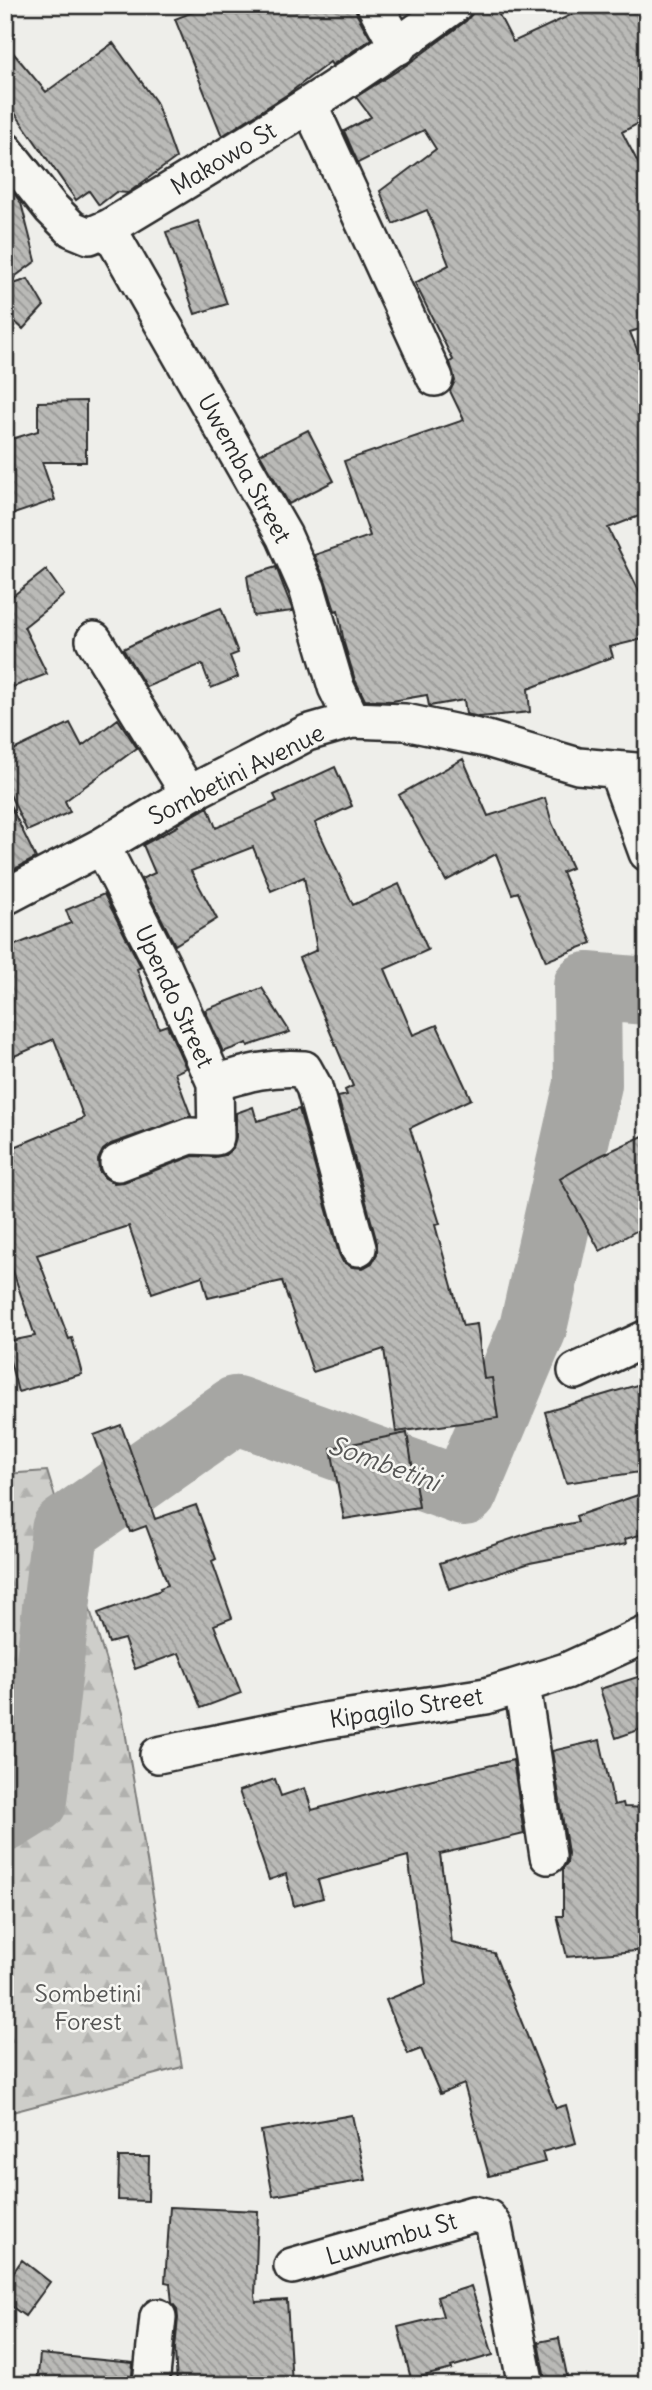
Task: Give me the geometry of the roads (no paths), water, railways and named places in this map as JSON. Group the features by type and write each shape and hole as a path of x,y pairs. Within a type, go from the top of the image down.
{"street":[{"path":"375,5 398,47"},
{"name":"Makowo St","path":"5,150 51,208 72,229 89,236 108,228 310,106 398,47 454,5"},
{"path":"310,106 435,378"},
{"name":"Uwemba Street","path":"108,228 284,536 307,588 336,687 352,720"},
{"path":"94,640 189,794"},
{"name":"Sombetini Avenue","path":"5,897 189,794 307,733 352,720 405,722 487,739 578,766 632,772"},
{"path":"632,772 647,853"},
{"name":"Upendo Street","path":"102,845 164,968 215,1083 216,1137 190,1136 118,1163"},
{"path":"215,1083 261,1069 304,1069 314,1087 358,1248"},
{"path":"576,1371 647,1338"},
{"name":"Kipagilo Street","path":"158,1755 324,1721 486,1696 566,1671 647,1634"},
{"path":"522,1685 548,1856"},
{"name":"Luwumbu St","path":"292,2266 473,2214 488,2218 494,2227 526,2385"},
{"path":"151,2385 158,2317"}],"waterway":[{"name":"Sombetini","path":"5,1818 34,1800 65,1530 236,1410 464,1492 533,1328 588,1084 587,986 647,991"}],"park label":[{"name":"Sombetini Forest","path":"88,2007"}]}
